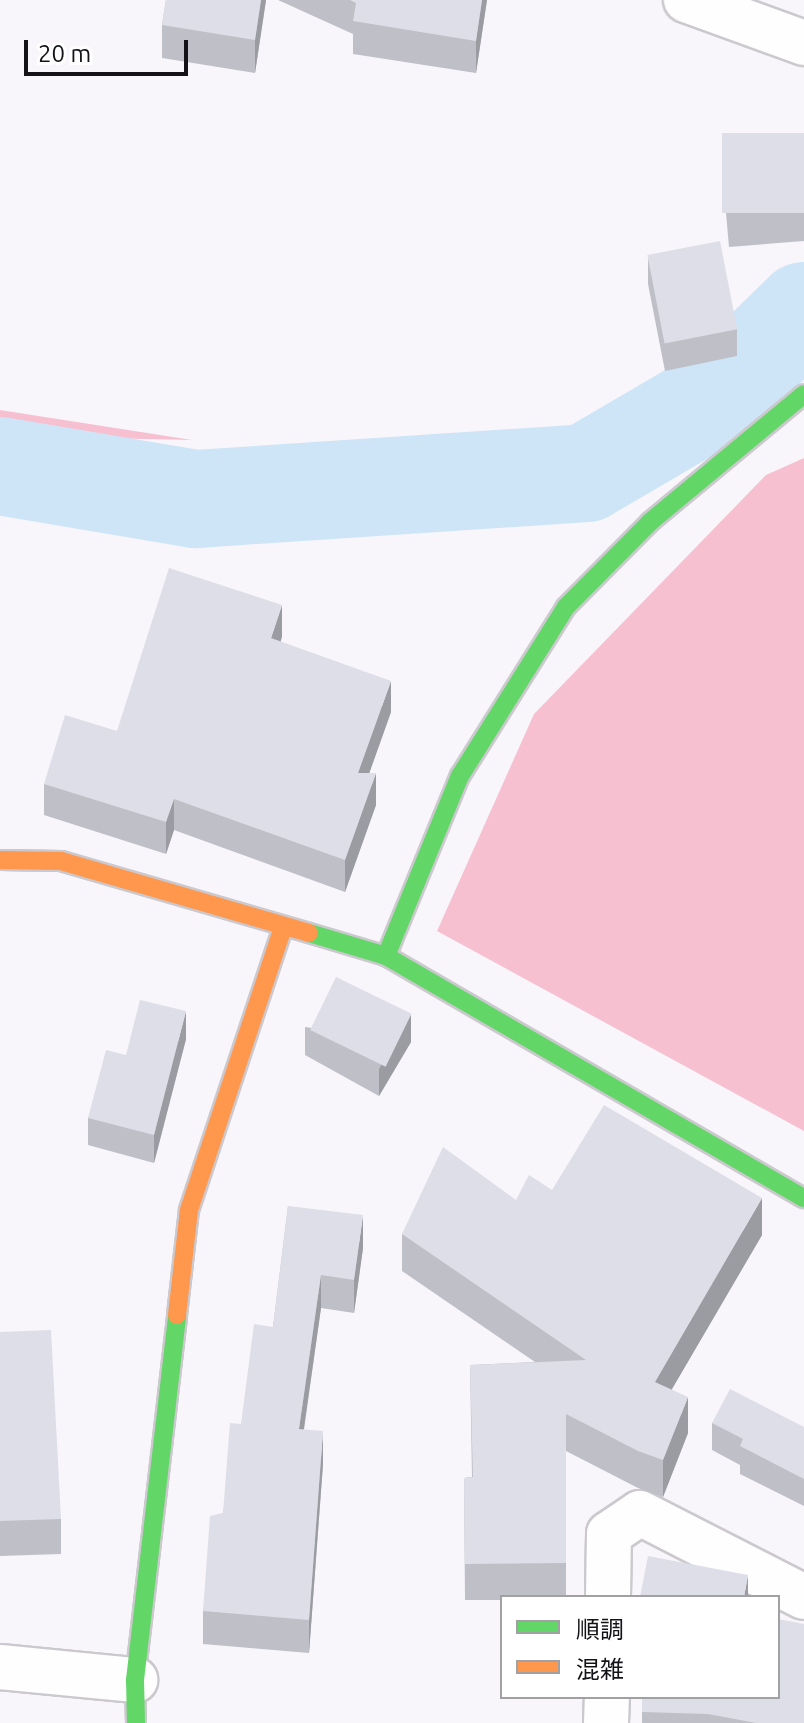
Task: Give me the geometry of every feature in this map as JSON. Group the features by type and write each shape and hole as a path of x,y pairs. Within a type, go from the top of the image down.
{"street":[{"path":"686,0 804,43"},
{"path":"386,956 460,776 566,607 650,522 804,394"},
{"path":"0,860 61,861 386,956 804,1198"},
{"path":"136,1723 135,1680 189,1210 283,928"},
{"path":"608,1595 609,1534 640,1513 804,1597"},
{"path":"0,1667 135,1680"},
{"path":"606,1723 607,1699"}],"shaded area":[{"path":"0,410 192,440 0,436"},
{"path":"804,458 804,1131 437,931 534,714 766,475"}],"building":[{"path":"166,0 261,0 255,40 162,25"},
{"path":"350,0 482,0 476,41 353,21 356,3"},
{"path":"722,133 804,133 804,213 722,213"},
{"path":"720,241 737,329 665,343 647,255"},
{"path":"169,568 282,605 271,638 391,681 358,773 376,773 345,860 174,799 166,822 44,784 65,715 117,731"},
{"path":"336,977 411,1014 386,1067 310,1030"},
{"path":"140,1000 186,1011 154,1135 88,1118 106,1050 126,1055"},
{"path":"604,1105 762,1198 655,1382 688,1397 663,1460 638,1451 566,1414 566,1563 465,1564 464,1478 473,1477 470,1365 586,1360 402,1234 443,1147 516,1200 529,1175 552,1190"},
{"path":"288,1206 363,1215 354,1280 321,1275 299,1429 323,1431 309,1620 203,1611 210,1516 223,1513 230,1423 241,1424 254,1324 273,1327"},
{"path":"51,1330 61,1519 0,1521 0,1332"},
{"path":"730,1389 804,1427 804,1479 740,1446 743,1439 712,1423"},
{"path":"648,1556 748,1575 744,1595 640,1595"},
{"path":"780,1619 804,1624 804,1723 756,1723 708,1714 642,1712 642,1699 780,1699"}],"waterway":[{"path":"0,466 196,499 586,473 716,397 804,311"}],"traffic: fast":[{"path":"386,956 460,776 566,607 650,522 804,394"},
{"path":"309,933 386,956 804,1198"},
{"path":"136,1723 135,1680 177,1315"}],"traffic: slow":[{"path":"0,860 61,861 309,933"},
{"path":"177,1315 189,1210 283,928"}]}
